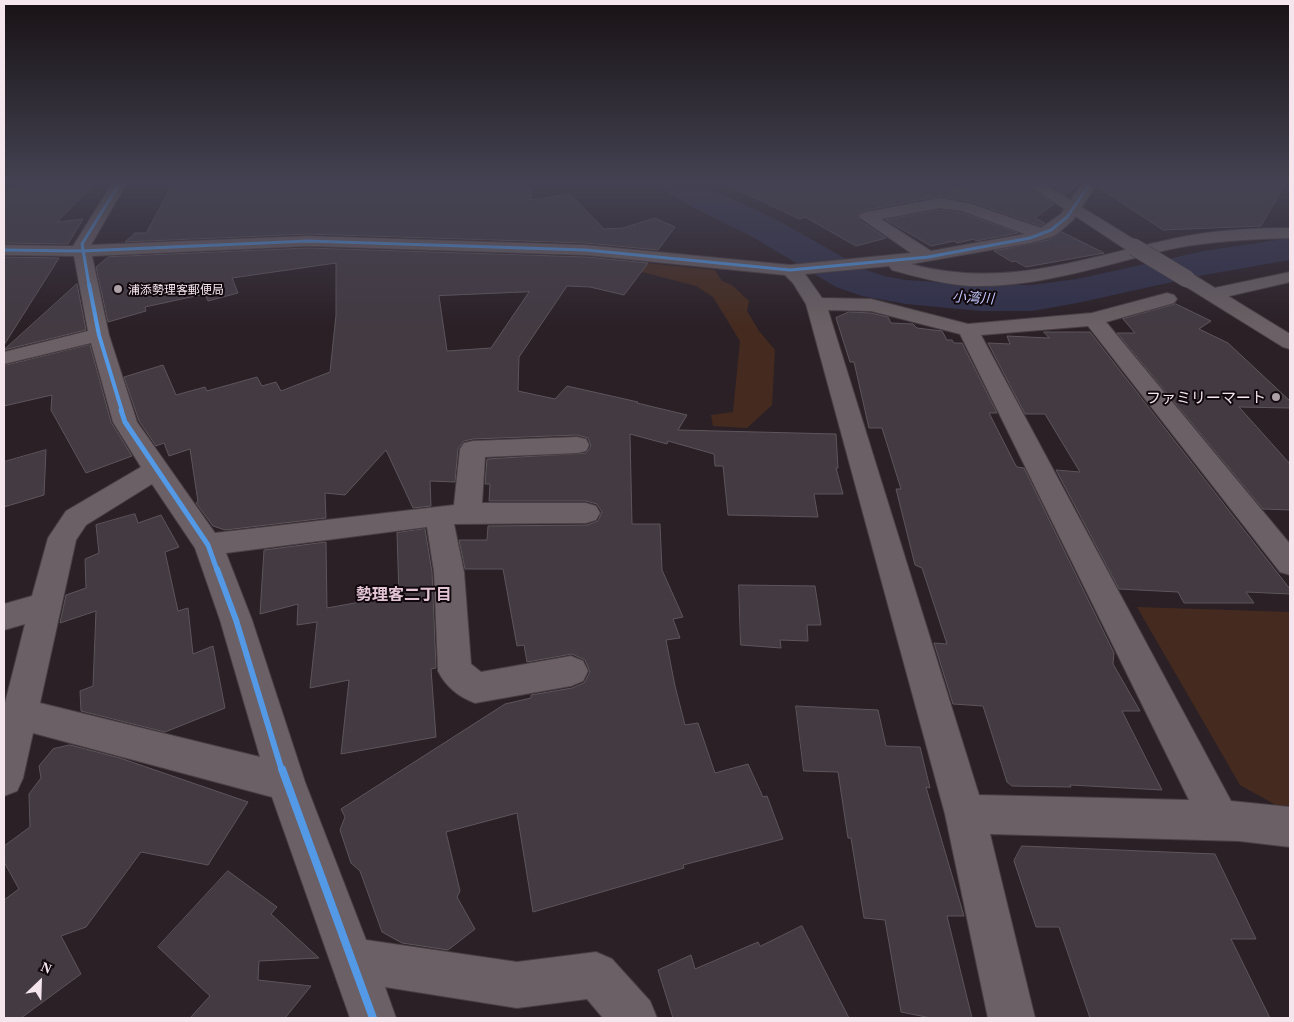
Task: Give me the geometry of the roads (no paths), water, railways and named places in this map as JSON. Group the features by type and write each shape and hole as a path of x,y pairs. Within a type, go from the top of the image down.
{"street":[{"path":"90,232 82,244 82,251 99,335 125,422 208,545 236,620 286,782 373,1018"},
{"path":"889,232 928,257"},
{"path":"1035,232 1042,234"},
{"path":"4,250 82,251 308,241 586,250 798,269 928,257 1004,243 1046,232"},
{"path":"1110,232 1290,343"},
{"path":"881,262 922,274 958,279 1009,280 1055,274 1193,240 1238,235 1290,233"},
{"path":"798,269 800,280 816,304 965,814 1011,1018"},
{"path":"1212,294 1290,277"},
{"path":"816,304 871,305 968,330 1093,319 1167,299"},
{"path":"1093,319 1290,564"},
{"path":"968,330 1220,820"},
{"path":"4,358 99,335"},
{"path":"571,671 476,688 455,671 449,572 453,515 473,449 576,445"},
{"path":"4,778 62,538 67,528 76,518 156,470"},
{"path":"208,545 453,515 586,513"},
{"path":"4,617 47,604"},
{"path":"20,714 286,782"},
{"path":"965,814 1220,820 1290,827"},
{"path":"352,960 517,985 596,975 633,1018"}],"waterway":[{"name":"小湾川","path":"770,232 850,278 877,287 906,292 981,298 1032,298 1077,291 1204,263 1290,249"}],"place":[{"name":"浦添勢理客郵便局","path":"118,289"},
{"name":"ファミリーマート","path":"1276,397"}],"district":[{"name":"勢理客二丁目","path":"404,594"}]}
